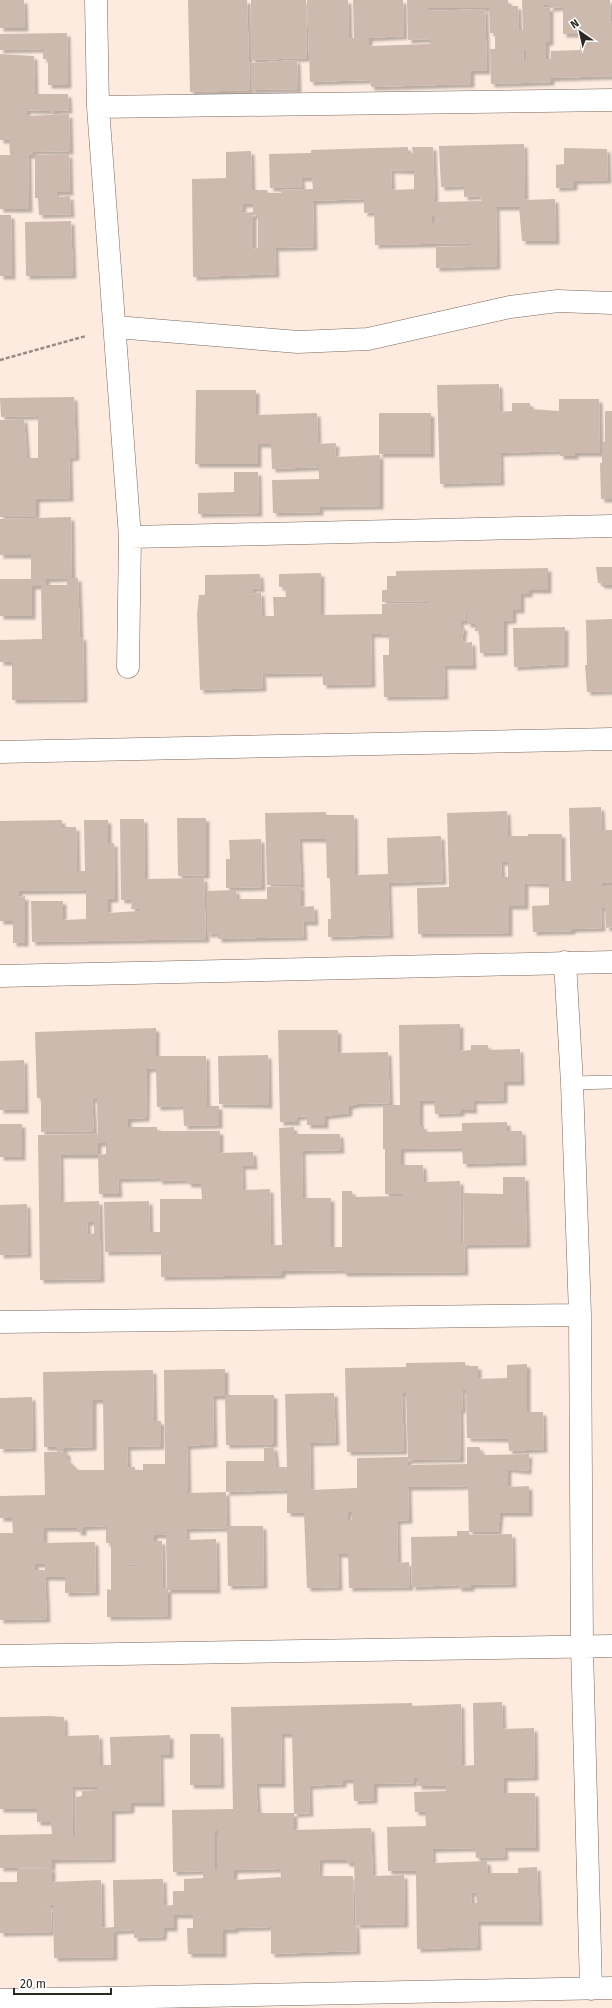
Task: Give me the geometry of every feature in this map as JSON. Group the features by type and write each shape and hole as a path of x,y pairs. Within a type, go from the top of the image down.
{"street":[{"path":"96,0 98,107 116,327 130,537 128,667"},
{"path":"98,107 612,100"},
{"path":"116,327 313,342 368,339 510,307 558,300 612,303"},
{"path":"130,537 612,526"},
{"path":"0,752 612,739"},
{"path":"565,962 572,1083 580,1315 582,1648 591,1989"},
{"path":"0,976 612,962"},
{"path":"0,1322 580,1315"},
{"path":"0,1656 582,1648 612,1646"},
{"path":"0,2000 612,1988"}],"lane":[{"path":"572,1083 612,1082"}],"path":[{"path":"0,360 116,327"}],"building":[{"path":"0,0 24,0 25,28 0,28"},
{"path":"188,0 247,0 250,90 190,92"},
{"path":"251,0 306,0 307,58 251,60"},
{"path":"307,0 348,0 349,38 354,38 353,0 403,0 404,36 369,38 369,46 430,44 430,39 408,40 407,0 508,0 508,6 518,6 519,30 523,30 522,0 610,0 612,21 612,76 551,78 551,82 491,84 490,49 495,49 495,33 490,33 489,8 429,8 429,11 485,9 487,71 471,71 471,84 371,87 370,80 310,82","holes":["544,4 550,4 550,7 544,8","563,7 563,34 580,34 580,50 551,51 551,59 546,59 546,42 550,42 550,8","524,51 526,51 526,61 523,61"]},
{"path":"67,33 68,85 48,85 48,59 43,59 43,49 0,50 0,34"},
{"path":"0,54 34,56 35,94 68,94 69,110 55,111 55,113 51,113 50,111 27,110 27,116 69,114 70,151 33,152 33,155 28,155 29,209 0,209 0,155 10,155 9,140 0,140"},
{"path":"297,60 298,89 251,90 251,63"},
{"path":"524,144 525,200 555,199 556,241 522,241 519,207 496,207 497,266 436,268 436,247 470,246 470,243 375,245 374,212 364,213 364,199 313,201 314,247 275,248 276,274 193,277 192,179 226,178 226,152 251,151 252,190 267,190 268,193 281,193 280,190 313,189 312,178 301,178 302,188 270,188 269,154 311,153 311,150 408,147 408,153 413,153 412,147 433,147 435,202 481,201 480,196 464,197 464,186 441,187 439,146","holes":["391,170 414,171 414,189 392,190","243,204 253,204 253,212 243,213","253,215 258,215 258,248 253,249","432,216 435,216 435,223 432,223"]},
{"path":"564,148 607,149 608,180 574,181 574,187 556,188 556,165 564,164"},
{"path":"69,154 70,192 56,192 57,197 70,196 71,214 39,215 38,198 35,198 35,155"},
{"path":"0,215 11,215 12,276 0,276"},
{"path":"71,221 73,275 26,276 25,222"},
{"path":"499,384 500,412 512,411 512,403 530,403 530,409 559,411 559,399 599,399 600,453 575,453 575,456 560,456 560,451 500,453 501,482 440,484 437,385"},
{"path":"196,390 256,390 256,415 317,413 318,444 336,443 335,457 380,455 380,506 320,507 320,512 273,513 272,480 319,479 319,467 272,469 271,444 258,444 258,464 195,464"},
{"path":"74,397 76,457 69,458 70,498 36,499 36,517 0,517 0,420 24,419 27,458 38,458 38,416 1,417 0,398"},
{"path":"605,411 612,411 612,499 601,499 600,463 602,463 602,442 605,442"},
{"path":"379,413 431,413 431,454 379,454"},
{"path":"234,472 258,472 259,513 198,514 198,493 234,492"},
{"path":"71,517 72,578 78,578 80,637 83,637 84,699 12,700 12,662 0,662 0,640 42,639 41,586 32,586 32,616 0,616 0,579 31,579 31,555 0,555 0,519","holes":["67,578 67,585 46,585 46,579"]},
{"path":"596,567 612,567 612,585 601,585 601,583 598,583"},
{"path":"548,568 548,590 529,590 529,594 521,594 521,610 513,610 513,620 504,621 504,652 480,653 479,631 475,631 475,624 467,624 467,610 465,611 466,621 460,621 461,627 464,627 462,643 472,642 473,666 444,666 445,696 384,697 383,655 389,655 389,635 382,634 371,634 372,684 323,685 322,670 322,673 263,674 262,670 263,688 200,690 197,614 199,595 205,595 205,575 260,574 261,589 253,588 253,594 261,592 262,616 274,616 273,597 286,597 285,587 279,587 279,574 321,573 321,615 382,614 382,604 428,603 428,601 382,602 382,590 387,590 387,576 396,576 396,571"},
{"path":"612,619 612,691 587,692 585,665 587,665 586,620"},
{"path":"565,627 565,664 514,667 513,628"},
{"path":"601,807 602,830 612,830 612,883 602,883 602,886 612,886 612,927 606,928 605,908 601,908 602,928 572,929 572,931 533,932 532,906 549,905 549,884 525,883 525,906 509,906 509,933 418,934 417,888 449,887 447,813 507,811 508,836 528,836 528,834 562,834 562,881 571,881 569,808","holes":["501,862 508,862 508,877 502,877"]},
{"path":"326,812 326,815 354,815 355,875 388,874 387,838 441,836 443,881 388,883 390,935 328,937 328,919 331,919 330,878 327,878 326,839 299,839 301,885 267,885 265,813"},
{"path":"177,818 206,818 206,875 178,876"},
{"path":"120,819 144,819 145,879 204,878 206,939 32,942 31,901 63,901 63,920 86,919 86,890 19,891 19,897 25,896 25,943 13,943 13,921 0,921 0,821 62,820 62,827 76,827 77,871 85,871 84,820 108,820 108,843 114,843 115,899 108,899 108,913 140,911 140,909 131,909 132,900 121,900"},
{"path":"261,839 262,887 226,888 226,859 230,859 229,840"},
{"path":"301,886 301,907 314,906 315,922 303,922 304,937 218,939 218,933 207,934 207,891 236,890 237,899 267,899 267,887"},
{"path":"460,1024 460,1051 471,1050 471,1045 488,1045 488,1050 520,1049 521,1082 504,1082 504,1100 473,1101 474,1110 461,1110 461,1113 435,1114 434,1101 420,1101 420,1126 424,1126 424,1132 462,1131 462,1123 507,1122 507,1131 522,1131 523,1162 463,1164 462,1148 401,1149 401,1165 423,1165 424,1182 460,1181 461,1242 464,1242 463,1193 503,1194 503,1177 525,1177 527,1244 464,1245 465,1272 343,1273 343,1270 282,1271 282,1275 161,1277 161,1251 105,1252 104,1202 149,1201 150,1232 160,1232 160,1199 202,1199 201,1184 188,1184 187,1180 159,1181 159,1178 118,1179 119,1194 99,1194 98,1155 60,1155 61,1202 99,1201 101,1279 40,1280 38,1135 98,1134 97,1099 92,1099 94,1131 41,1132 41,1098 37,1098 35,1032 156,1028 156,1056 206,1056 207,1106 219,1106 219,1125 184,1126 183,1106 157,1107 156,1068 147,1069 146,1118 128,1119 128,1127 157,1127 157,1131 220,1131 220,1153 253,1152 254,1166 242,1166 243,1190 270,1189 271,1245 282,1245 279,1128 294,1127 294,1134 340,1134 341,1150 302,1151 303,1198 331,1198 331,1247 342,1247 342,1191 352,1191 353,1197 402,1196 402,1194 385,1194 385,1149 383,1149 383,1105 400,1105 399,1025","holes":["98,1143 106,1143 106,1154 98,1155","87,1222 94,1222 94,1234 88,1234"]},
{"path":"278,1030 338,1030 338,1053 388,1052 390,1103 357,1104 349,1106 349,1113 325,1116 325,1125 307,1125 307,1116 296,1117 297,1122 280,1122"},
{"path":"268,1055 269,1105 219,1104 218,1056"},
{"path":"24,1060 25,1110 0,1110 0,1061"},
{"path":"0,1124 22,1124 22,1157 0,1157"},
{"path":"27,1204 28,1254 0,1255 0,1205"},
{"path":"465,1362 465,1366 478,1366 478,1379 507,1378 507,1365 527,1364 527,1412 543,1412 544,1449 509,1451 508,1439 467,1438 466,1390 462,1390 463,1409 460,1410 461,1459 408,1460 408,1465 467,1464 467,1447 479,1447 483,1455 529,1454 528,1471 508,1469 508,1487 529,1486 529,1513 500,1513 498,1532 469,1532 469,1535 512,1534 513,1584 471,1585 471,1588 458,1588 458,1585 412,1587 411,1537 457,1536 457,1531 469,1531 468,1486 408,1487 409,1520 397,1521 398,1563 409,1562 410,1587 349,1588 348,1554 338,1554 339,1587 307,1588 304,1513 287,1513 287,1490 226,1492 226,1461 264,1461 264,1448 274,1447 276,1467 287,1467 285,1394 334,1393 336,1442 310,1443 311,1490 357,1488 357,1458 408,1457 406,1393 402,1393 404,1451 347,1452 345,1368 406,1367 406,1363","holes":["352,1511 352,1520 348,1520 348,1512"]},
{"path":"225,1369 225,1396 213,1396 214,1444 187,1446 188,1493 226,1492 227,1526 263,1526 264,1585 228,1586 227,1528 186,1529 187,1540 216,1539 217,1590 168,1590 168,1616 107,1617 107,1589 111,1590 111,1543 106,1543 106,1526 83,1527 83,1532 77,1532 78,1528 44,1528 44,1543 95,1542 96,1592 65,1593 65,1577 45,1577 47,1619 0,1620 0,1533 13,1533 12,1518 0,1518 0,1496 45,1495 44,1452 57,1452 57,1447 44,1447 43,1372 153,1370 154,1421 161,1421 161,1446 127,1447 128,1467 135,1467 135,1470 143,1470 143,1464 165,1464 164,1370","holes":["93,1400 103,1400 104,1470 78,1470 67,1459 67,1452 57,1452 64,1451 64,1448 93,1447","154,1535 166,1535 167,1588 163,1589 162,1541 154,1541","35,1564 45,1564 45,1570 35,1570","135,1564 135,1566 127,1567 127,1565"]},
{"path":"225,1395 274,1395 274,1444 226,1445"},
{"path":"32,1397 33,1448 0,1449 0,1398"},
{"path":"502,1702 503,1729 534,1728 535,1777 504,1778 504,1793 535,1793 536,1848 504,1848 505,1857 476,1858 475,1848 432,1849 433,1863 487,1861 488,1873 518,1873 518,1868 537,1867 539,1922 477,1922 478,1947 417,1949 416,1871 388,1871 387,1827 426,1826 425,1812 415,1812 414,1792 446,1791 446,1786 418,1786 418,1778 414,1778 414,1783 374,1784 374,1800 354,1801 353,1780 343,1780 343,1784 309,1786 310,1813 294,1814 294,1830 371,1828 373,1876 404,1875 405,1924 356,1925 357,1951 271,1954 271,1927 235,1928 235,1930 223,1930 223,1954 188,1954 187,1928 193,1928 193,1915 174,1915 174,1928 164,1928 163,1937 134,1938 134,1930 114,1931 114,1957 54,1958 53,1905 50,1905 50,1907 41,1907 51,1908 52,1932 0,1933 0,1882 17,1882 17,1869 52,1868 52,1882 101,1880 102,1928 114,1927 113,1880 163,1879 164,1906 173,1905 173,1891 184,1891 184,1879 203,1878 203,1871 173,1872 172,1810 233,1809 231,1707 412,1703 412,1706 461,1704 462,1766 474,1765 473,1703","holes":["281,1734 292,1734 294,1813 258,1813 256,1784 282,1784","215,1831 218,1831 218,1870 215,1870","320,1860 346,1860 346,1863 354,1863 356,1925 354,1925 353,1876 319,1876","280,1869 281,1877 234,1880 234,1870","471,1893 476,1893 477,1903 472,1903"]},
{"path":"0,1717 64,1717 65,1736 99,1735 100,1765 111,1765 110,1737 170,1735 170,1755 160,1755 161,1803 131,1803 131,1810 112,1811 112,1859 52,1860 52,1867 0,1868 0,1835 52,1834 51,1822 37,1822 37,1809 0,1809","holes":["72,1787 97,1787 97,1790 82,1791 82,1796 76,1797 76,1835 73,1835"]},
{"path":"190,1734 220,1734 221,1785 190,1785"}]}
